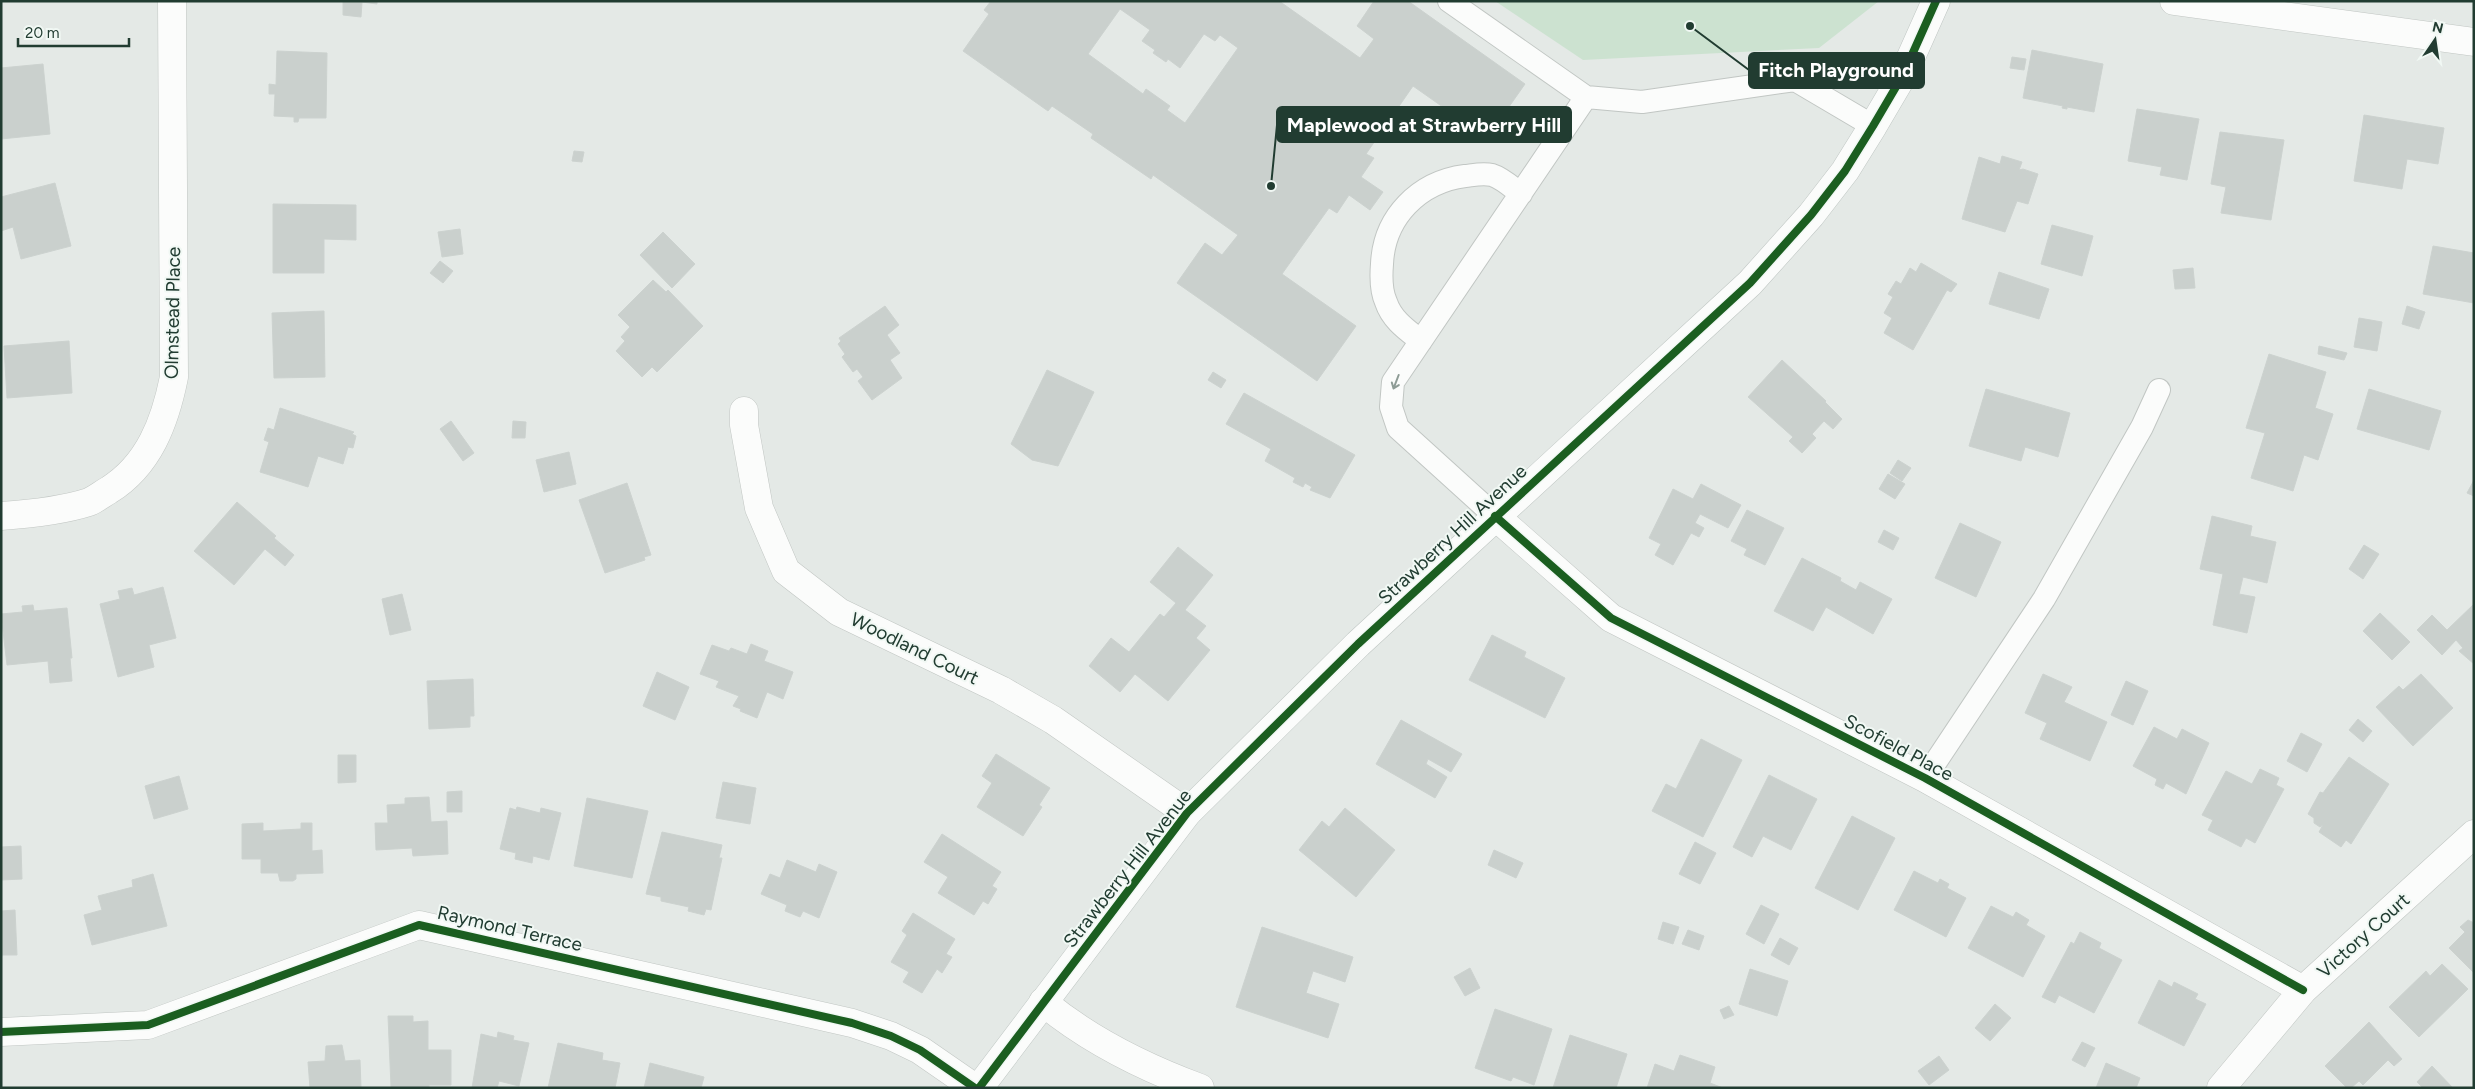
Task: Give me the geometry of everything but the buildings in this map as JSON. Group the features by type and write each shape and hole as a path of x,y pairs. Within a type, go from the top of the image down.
{"street":[{"name":"Olmstead Place","path":"1,516 37,514 90,501 118,484 142,461 157,435 168,407 174,377 172,1"},
{"name":"Strawberry Hill Avenue","path":"977,1088 1186,813 1358,644 1750,283 1811,215 1845,171 1903,75 1936,1"},
{"path":"2174,1 2474,42"},
{"name":"Woodland Court","path":"744,411 744,425 760,508 786,571 839,612 1001,690 1053,720 1186,813"},
{"name":"Scofield Place","path":"1495,516 1611,618 1925,778 2302,990"},
{"name":"Victory Court","path":"2221,1088 2302,990 2474,835"},
{"name":"Raymond Terrace","path":"1,1032 148,1025 419,925 852,1023 891,1036 920,1050 977,1088"},
{"path":"1044,1002 1068,1023 1096,1041 1200,1088"}],"lane":[{"path":"1449,1 1586,97 1642,102 1795,80 1873,126"},
{"path":"1495,516 1398,428 1391,407 1394,382 1586,97"},
{"path":"1421,341 1400,325 1386,302 1381,277 1382,251 1390,227 1404,206 1425,188 1453,178 1477,174 1493,175 1521,194"},
{"path":"1925,778 2044,599 2142,426 2160,390"}],"green space":[{"path":"1495,1 1879,1 1819,48 1583,60"}],"cycle path":[{"path":"979,1088 1187,813 1358,644 1750,283 1811,215 1845,171 1903,75 1936,1"},
{"path":"1495,516 1611,618 1925,778 2303,990"},
{"path":"1,1032 148,1025 419,925 852,1023 891,1036 920,1050 975,1088"}],"place":[{"name":"Fitch Playground","path":"1690,26"},
{"name":"Maplewood at Strawberry Hill","path":"1271,186"}]}
